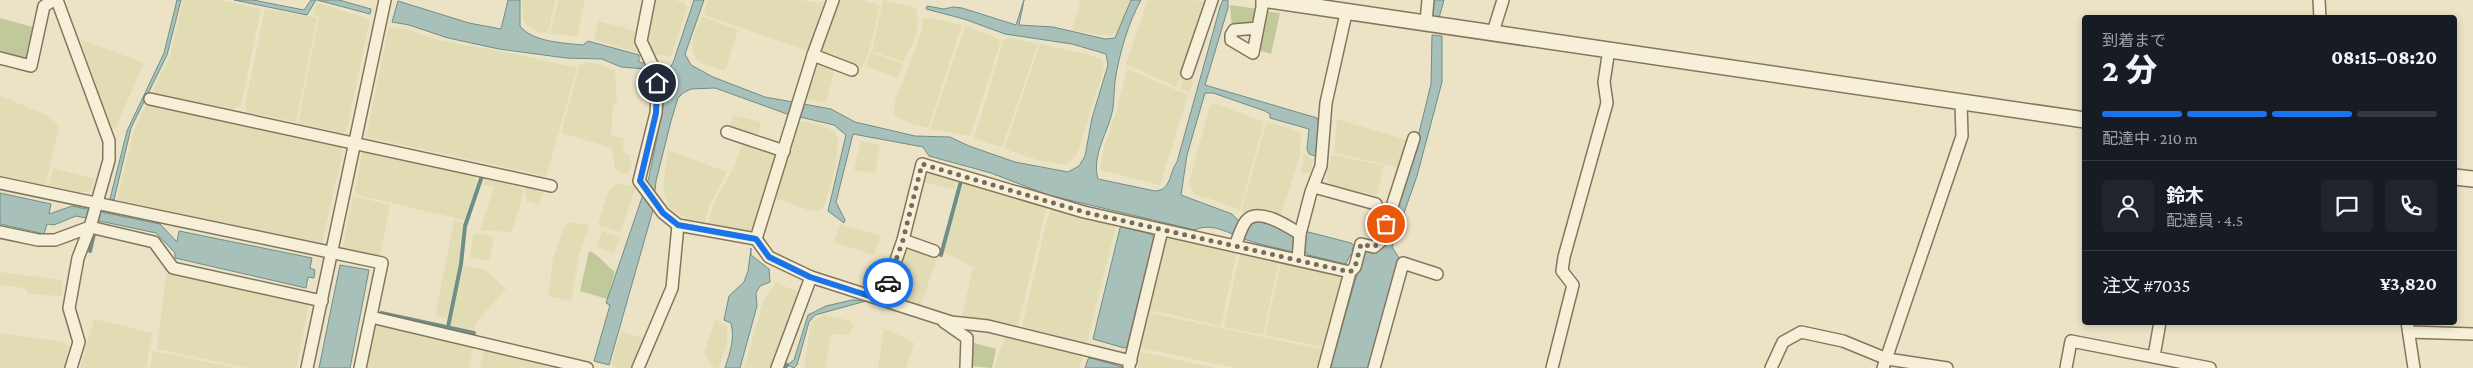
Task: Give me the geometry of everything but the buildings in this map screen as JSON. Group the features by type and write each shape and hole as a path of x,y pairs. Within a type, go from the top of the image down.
{"street":[{"path":"0,58 30,66 44,6 56,0 109,141 109,160 90,227 78,258 69,308 79,342 71,368"},
{"path":"308,368 385,0"},
{"path":"649,0 641,41 656,73 657,93 656,113 640,181 663,213 678,225 756,239 769,257 810,277 951,322 988,326 1130,364 1162,230"},
{"path":"756,239 814,56 834,0"},
{"path":"1187,73 1212,0"},
{"path":"1258,28 1262,0"},
{"path":"1269,0 2082,120"},
{"path":"1426,22 1428,0"},
{"path":"1493,32 1503,0"},
{"path":"2318,0 2320,15"},
{"path":"1298,260 1300,234 1311,192 1321,166 1326,103 1345,18"},
{"path":"1552,368 1573,285 1562,271 1564,257 1607,103 1604,82 1609,49"},
{"path":"814,56 852,70"},
{"path":"150,98 552,186"},
{"path":"1885,363 1962,136 1961,103"},
{"path":"727,132 784,151"},
{"path":"1324,368 1350,272 1355,267 1361,244 1374,247 1381,241 1414,138"},
{"path":"882,300 903,240 922,164 1084,212 1350,272"},
{"path":"2457,176 2473,179"},
{"path":"0,183 382,263 360,368"},
{"path":"1314,187 1376,204"},
{"path":"1235,246 1246,220 1252,217 1273,217 1300,234"},
{"path":"638,368 672,288 678,225"},
{"path":"0,232 38,240 55,240 90,227 154,242 174,268 322,301"},
{"path":"903,240 934,251"},
{"path":"1374,368 1403,263 1437,274"},
{"path":"777,368 810,277"},
{"path":"371,317 588,368"},
{"path":"936,317 967,338 966,368"},
{"path":"2154,356 2159,325"},
{"path":"2414,368 2408,327 2473,334"},
{"path":"1771,368 1783,342 1801,332 1843,341 1885,363 1947,368"},
{"path":"2066,368 2071,341 2210,368"}],"shaded area":[{"path":"183,0 221,0 261,9 241,106 233,109 154,93 154,87 170,56"},
{"path":"522,0 555,0 548,33 537,32 526,25 523,19"},
{"path":"558,0 585,0 577,36 550,34"},
{"path":"654,0 675,0 684,3 687,7 671,57 654,54 644,39"},
{"path":"708,0 801,0 819,3 824,1 808,51 704,15"},
{"path":"836,0 863,0 880,6 869,51 862,68 818,55"},
{"path":"883,0 916,8 918,25 914,41 903,62 872,51"},
{"path":"1081,0 1130,0 1119,30 1110,36 1074,31 1072,29"},
{"path":"1148,0 1207,2 1177,87 1126,64"},
{"path":"317,3 370,19 347,130 343,133 298,123 319,17 312,14"},
{"path":"265,9 317,18 296,122 248,112 245,105"},
{"path":"703,17 738,30 725,71 699,62 693,53 692,46 695,30"},
{"path":"932,18 962,25 928,128 909,123 895,116 894,112 895,102 922,31 923,19"},
{"path":"598,21 636,31 639,53 594,40"},
{"path":"389,26 409,30 438,40 516,54 577,68 546,176 366,137"},
{"path":"965,26 1001,40 970,136 930,129"},
{"path":"1012,38 1038,44 1002,147 974,139 1004,39"},
{"path":"80,39 144,63 115,129 111,126"},
{"path":"1040,44 1086,54 1101,59 1103,62 1104,68 1078,152 1065,165 1041,161 1010,151 1005,147"},
{"path":"871,52 903,64 898,78 866,66"},
{"path":"815,61 835,67 826,102 806,100"},
{"path":"585,62 595,63 615,70 617,104 613,105 611,135 624,138 623,152 630,156 629,160 632,164 628,175 615,169 612,148 561,133 580,65"},
{"path":"1127,69 1188,95 1160,185 1100,170 1105,144 1116,113"},
{"path":"1183,77 1193,78 1190,92 1180,89"},
{"path":"0,96 45,114 59,126 45,188 0,177"},
{"path":"147,102 340,145 343,150 322,243 117,200 134,130"},
{"path":"1214,103 1264,122 1240,210 1194,195 1189,183 1210,105"},
{"path":"733,115 761,122 758,136 729,129"},
{"path":"1337,119 1410,141 1402,168 1334,153"},
{"path":"799,121 819,124 834,131 838,138 836,165 825,204 820,210 811,211 774,198"},
{"path":"1267,122 1301,132 1300,155 1281,215 1245,213 1241,211"},
{"path":"861,141 880,145 875,174 854,170"},
{"path":"743,142 777,153 752,229 749,231 708,223 716,198 733,169"},
{"path":"363,149 474,172 477,182 464,220 357,195 355,190"},
{"path":"668,150 727,172 711,202 705,222 688,219 668,207 663,187"},
{"path":"1304,154 1313,159 1311,173 1301,173"},
{"path":"1332,155 1384,165 1377,195 1333,186 1326,178"},
{"path":"53,168 95,179 91,191 77,193 48,187"},
{"path":"925,170 956,179 955,189 922,182"},
{"path":"485,179 519,187 524,191 512,232 480,230 494,187 484,185"},
{"path":"964,182 1047,206 1018,326 962,316 973,267 944,252"},
{"path":"620,184 636,187 620,232 598,225 608,192 614,185"},
{"path":"525,187 544,190 539,205 526,201"},
{"path":"353,196 390,205 380,256 345,250 343,247"},
{"path":"1052,208 1116,225 1087,343 1022,327 1048,215"},
{"path":"454,220 462,223 459,262 447,318 435,316"},
{"path":"570,222 588,225 579,255 571,301 548,296 553,259 564,227"},
{"path":"840,224 881,236 874,255 834,242"},
{"path":"602,231 620,237 614,253 597,247"},
{"path":"478,233 494,237 489,261 470,258 473,235"},
{"path":"1171,235 1237,251 1221,326 1150,310 1166,237"},
{"path":"905,243 938,256 920,307 886,298"},
{"path":"1240,252 1279,261 1263,335 1224,327"},
{"path":"1281,261 1344,275 1326,348 1265,335"},
{"path":"464,265 486,270 506,289 477,321 474,330 450,325"},
{"path":"0,272 62,280 62,296 28,294 25,288 0,285"},
{"path":"166,274 307,302 309,305 296,368 248,368 157,349"},
{"path":"776,283 798,292 771,368 744,368 764,299"},
{"path":"1150,313 1324,350 1319,368 1236,368 1141,348"},
{"path":"823,314 850,321 853,326 850,335 831,334 825,368 804,368 811,323"},
{"path":"94,319 153,333 146,368 80,368"},
{"path":"715,319 727,327 727,343 719,368 714,368 704,354"},
{"path":"378,323 474,345 469,368 366,368 375,324"},
{"path":"884,329 914,343 906,368 878,368"},
{"path":"621,331 646,339 634,368 618,368 611,365"},
{"path":"0,333 64,342 68,346 65,368 0,368"},
{"path":"1005,337 1083,357 1080,368 994,368"},
{"path":"485,346 576,368 480,368"},
{"path":"153,351 237,368 150,368"},
{"path":"1141,352 1217,368 1137,368"}],"green space":[{"path":"1230,5 1258,9 1255,24 1232,28"},
{"path":"1264,11 1280,13 1271,54 1258,50"},
{"path":"0,18 36,28 28,60 0,53"},
{"path":"589,251 597,255 615,272 607,299 580,291"},
{"path":"971,342 996,349 992,368 969,366"}],"water":[{"path":"177,0 181,0 167,55 131,128 114,200 110,199 127,131 164,53"},
{"path":"234,0 253,0 304,10 311,0 316,0 307,15"},
{"path":"317,0 339,0 371,9 370,14"},
{"path":"508,0 520,0 520,26 540,39 583,45 588,41 639,55 639,62 669,69 673,63 694,0 704,0 685,54 691,65 713,77 765,97 831,109 855,122 915,136 950,137 969,146 1015,162 1068,172 1079,166 1085,156 1092,118 1108,65 1106,54 1072,44 1005,34 964,19 926,9 927,6 944,9 962,8 1016,25 1024,0 1019,25 1053,27 1105,39 1115,38 1131,0 1141,0 1128,29 1119,61 1113,108 1099,152 1096,170 1098,179 1155,191 1160,190 1167,184 1177,162 1220,7 1223,0 1228,0 1228,8 1205,85 1317,118 1320,125 1315,156 1309,154 1307,149 1309,129 1270,118 1270,114 1265,111 1213,93 1205,93 1187,155 1181,195 1232,214 1240,222 1254,218 1351,243 1354,245 1352,250 1356,251 1355,256 1350,255 1346,264 1308,255 1295,244 1292,252 1255,243 1216,228 1209,227 1195,230 1048,195 991,173 929,156 923,147 853,134 836,202 845,220 844,223 828,211 846,135 834,125 787,114 715,88 691,89 678,98 671,121 656,181 653,210 609,365 594,361 610,305 606,303 649,177 665,97 662,75 646,69 621,67 602,59 566,58 499,49 448,38 409,25 392,22 398,1 469,23 501,29"},
{"path":"1432,0 1444,0 1439,18 1431,17"},
{"path":"1432,35 1442,36 1442,82 1417,176 1392,247 1399,258 1368,368 1330,368 1364,250 1375,250 1415,149 1431,84"},
{"path":"0,193 51,204 49,214 72,206 160,224 177,242 179,231 312,258 310,268 315,270 314,278 308,277 306,288 175,258 175,253 156,233 76,216 54,225 47,224 44,234 0,224"},
{"path":"1123,227 1151,234 1154,237 1127,347 1124,348 1093,339 1120,228"},
{"path":"751,248 751,255 769,269 770,282 760,286 756,293 757,306 740,368 725,368 732,340 731,323 724,320 729,296 744,282 748,271"},
{"path":"340,265 369,270 350,368 319,368"},
{"path":"852,300 866,301 815,315 809,322 797,365 794,368 787,365 794,360 808,315 826,306"},
{"path":"1091,358 1122,368 1085,368 1088,359"}],"waterway":[{"path":"448,327 461,264 465,226 482,176 486,177"},
{"path":"941,255 961,181"},
{"path":"90,251 94,234"},
{"path":"381,313 474,333"}],"way so far":[{"path":"888,283 903,240 922,164 1084,212 1350,272 1355,267 1361,244 1374,247 1381,241 1386,224"}],"route":[{"path":"657,83 656,113 640,181 663,213 678,225 756,239 769,257 810,277 882,300 888,283"}]}
